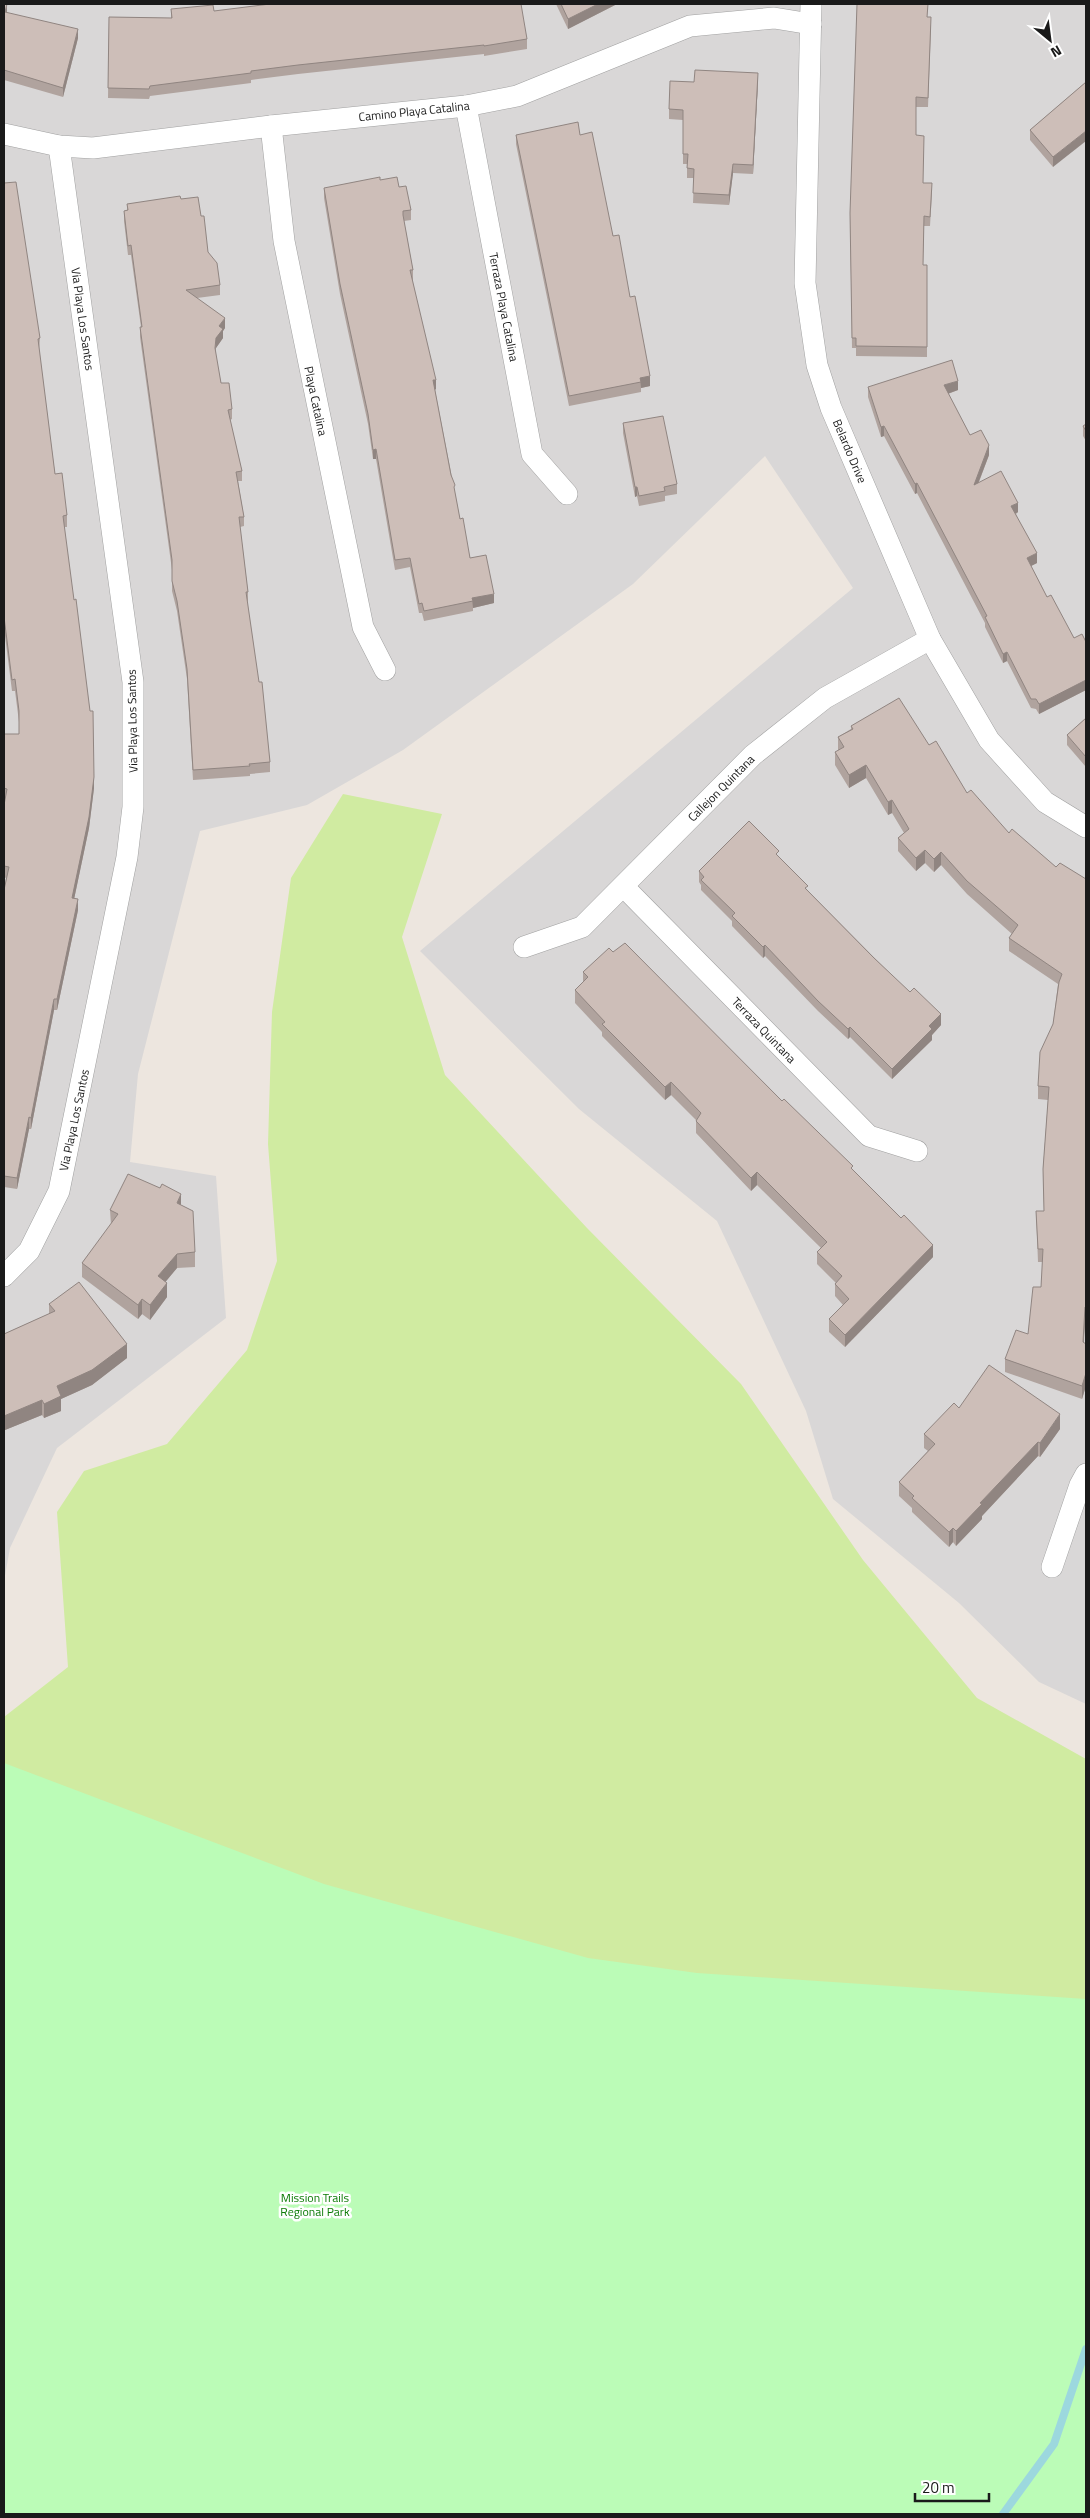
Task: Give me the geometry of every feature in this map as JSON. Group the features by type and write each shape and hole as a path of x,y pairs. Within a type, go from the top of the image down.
{"street":[{"name":"Camino Playa Catalina","path":"4,134 59,146 93,148 271,126 466,106 517,96 690,26 811,14"},
{"name":"Belardo Drive","path":"811,14 805,283 817,365 831,408 930,639 989,740 1045,802 1086,827"},
{"name":"Terraza Playa Catalina","path":"466,106 532,454 567,494"},
{"name":"Playa Catalina","path":"271,126 284,241 363,627 385,670"},
{"name":"Via Playa Los Santos","path":"4,1276 29,1251 59,1191 127,857 133,807 133,682 59,146"},
{"name":"Callejon Quintana","path":"524,947 582,927 624,887 753,755 825,698 930,639"},
{"name":"Terraza Quintana","path":"624,887 869,1136 917,1151"},
{"path":"1052,1567 1080,1485 1086,1474"}],"shaded area":[{"path":"4,4 1086,4 1086,1704 1039,1682 959,1603 833,1499 806,1411 717,1221 579,1109 420,951 853,588 765,456 633,584 403,750 307,805 200,831 138,1074 130,1162 216,1176 226,1318 57,1448 10,1548 4,1581"}],"green space":[{"path":"343,794 442,814 402,937 445,1075 587,1228 741,1384 863,1560 977,1698 1086,1759 1086,2514 4,2514 4,1717 68,1667 57,1512 84,1471 167,1444 247,1350 277,1261 268,1144 272,1012 291,878"},
{"name":"Mission Trails Regional Park","path":"4,1763 324,1884 588,1958 697,1973 1086,1999 1086,2514 4,2514"}],"building":[{"path":"4,4 7,4 5,12 78,29 63,88 4,70"},
{"path":"270,4 521,4 527,39 484,46 251,71 251,73 150,86 149,89 108,88 109,17 172,18 171,9 213,5 214,11"},
{"path":"561,4 598,4 568,19"},
{"path":"857,4 928,4 927,17 931,17 928,98 916,97 916,135 924,136 923,183 932,183 930,217 924,216 923,265 927,265 927,347 856,346 856,338 852,338 850,213"},
{"path":"695,70 758,73 753,165 733,164 729,195 693,193 694,169 687,168 688,154 683,154 683,110 669,109 670,81 694,82"},
{"path":"1086,82 1086,131 1053,157 1030,130"},
{"path":"578,122 580,135 592,132 613,236 619,235 630,297 635,296 650,376 640,378 641,382 569,396 516,135"},
{"path":"380,177 380,180 397,177 399,187 406,186 411,210 403,211 403,215 413,270 410,270 436,380 433,380 451,475 455,485 460,519 463,518 470,558 486,555 494,594 472,598 473,601 424,611 422,603 419,604 410,558 395,560 376,449 373,450 368,414 340,284 324,188"},
{"path":"16,182 40,338 38,339 55,474 62,473 67,515 63,516 90,711 93,711 94,777 89,817 72,898 78,899 57,999 54,999 31,1118 29,1117 17,1178 4,1176 4,890 9,867 4,866 4,805 7,789 4,788 4,734 19,734 19,711 15,679 12,680 4,617 4,183"},
{"path":"180,196 181,199 198,197 201,216 204,216 208,252 217,263 220,285 186,290 225,318 219,326 223,329 216,338 215,348 221,383 229,383 232,409 228,410 242,471 236,472 244,517 239,517 248,592 246,592 259,682 262,682 270,762 249,764 250,766 193,770 187,669 177,601 172,581 172,560 140,327 142,327 131,245 128,246 124,211 128,210 127,204"},
{"path":"952,360 958,381 944,385 970,435 981,430 989,445 974,485 1001,471 1018,503 1011,506 1037,553 1027,558 1047,597 1051,595 1074,638 1082,634 1086,642 1086,680 1039,704 1036,699 1031,699 1007,652 1003,654 985,617 987,616 917,483 915,484 884,426 881,427 868,387"},
{"path":"663,416 677,484 664,487 665,491 639,496 637,487 635,487 623,423"},
{"path":"899,698 929,745 936,741 967,793 971,790 1009,833 1012,829 1056,867 1060,863 1086,879 1086,1307 1083,1342 1086,1344 1086,1373 1082,1386 1005,1359 1016,1330 1028,1334 1033,1287 1041,1287 1043,1249 1038,1249 1036,1211 1044,1211 1043,1169 1049,1087 1038,1086 1040,1052 1053,1024 1059,982 1062,974 1009,938 1018,925 967,881 941,852 934,859 925,850 916,858 898,838 909,829 892,800 888,802 866,765 849,775 835,752 844,747 838,737 853,729 851,726"},
{"path":"1086,718 1086,757 1067,735"},
{"path":"749,821 779,851 776,854 808,886 805,888 874,958 910,992 914,988 941,1014 929,1026 932,1029 892,1069 850,1027 848,1029 818,1001 765,945 763,947 732,916 735,913 701,880 704,877 699,871"},
{"path":"625,943 782,1101 784,1099 853,1166 851,1168 901,1218 904,1215 933,1245 845,1335 829,1319 849,1299 835,1284 842,1276 817,1252 827,1242 757,1172 751,1178 696,1121 701,1113 671,1082 665,1087 602,1024 605,1022 575,990 588,977 583,972 609,948 613,952"},
{"path":"128,1174 160,1188 162,1184 181,1194 177,1203 193,1211 195,1252 177,1254 158,1276 167,1283 150,1305 142,1299 138,1305 82,1263 118,1214 110,1210"},
{"path":"79,1282 127,1344 92,1370 57,1386 61,1396 44,1404 42,1400 4,1416 4,1334 55,1311 49,1304"},
{"path":"989,1365 1060,1414 1040,1443 1038,1442 956,1531 953,1528 949,1532 912,1498 914,1496 899,1482 935,1444 924,1434 954,1403 959,1408"}],"waterway":[{"path":"1003,2514 1054,2444 1086,2349"}]}
